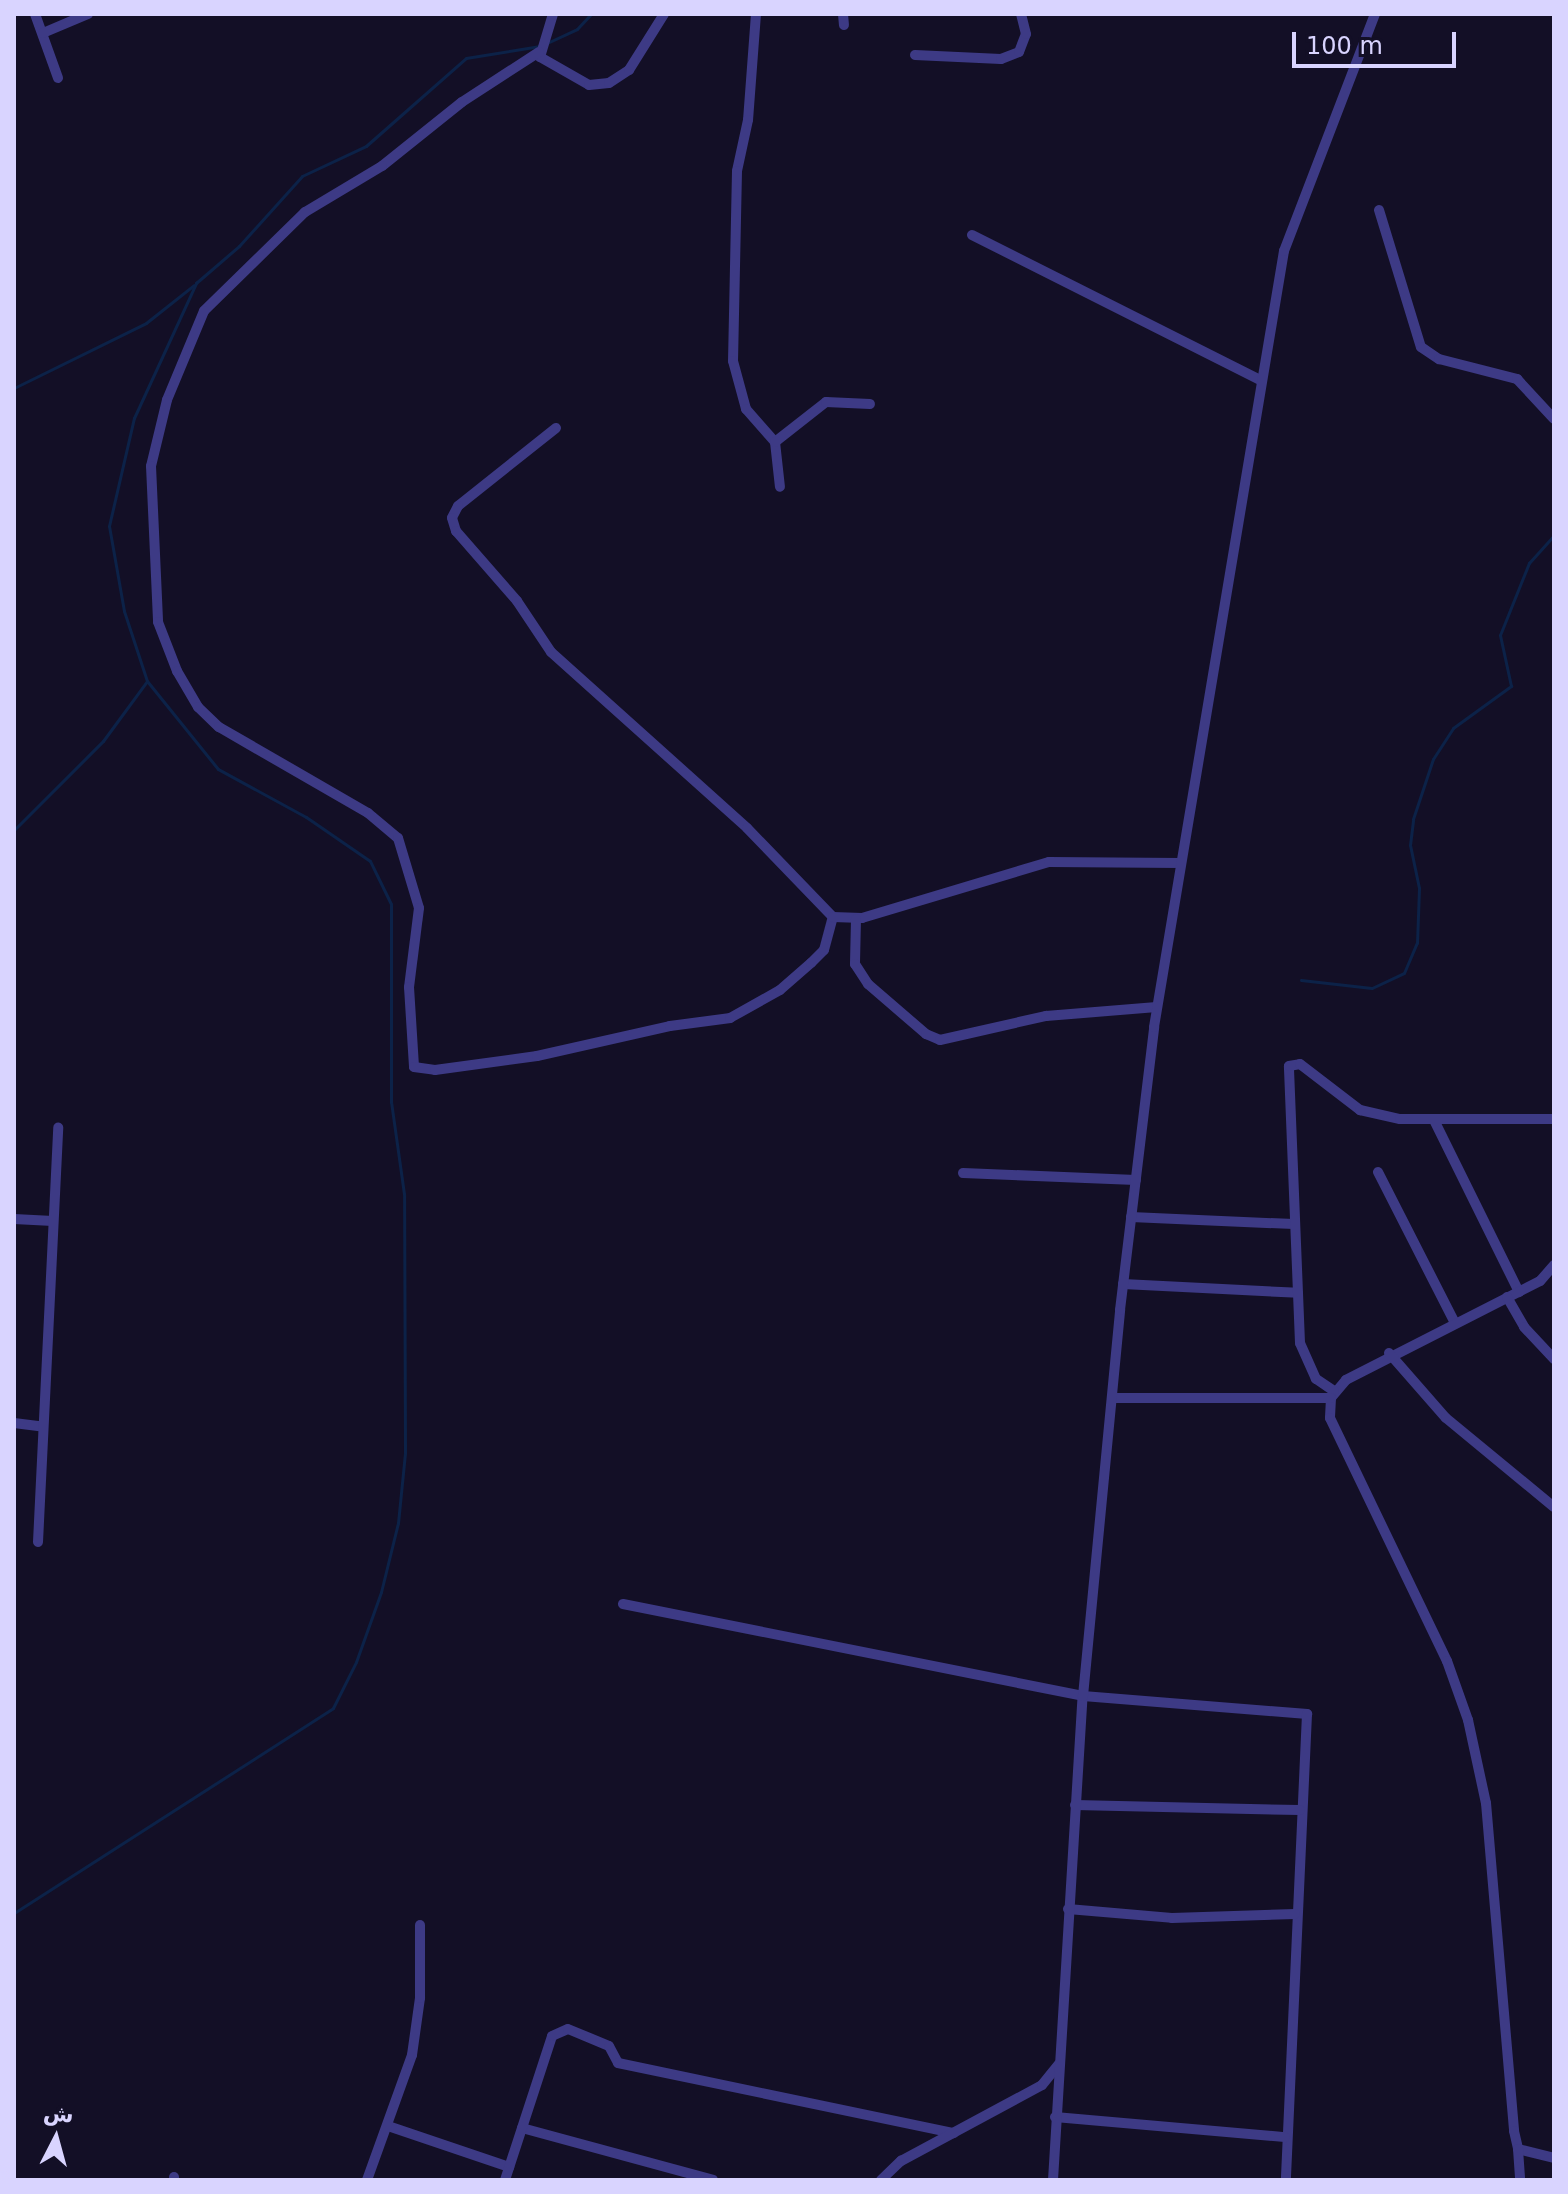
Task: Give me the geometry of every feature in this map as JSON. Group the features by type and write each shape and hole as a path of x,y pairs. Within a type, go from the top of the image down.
{"street":[{"path":"35,14 58,78"},
{"path":"43,33 88,14"},
{"path":"553,14 540,54 462,102 382,166 305,212 204,311 167,400 151,466 158,622 177,671 198,707 219,727 368,813 398,838 419,908 409,987 414,1067 435,1070 537,1056 670,1026 730,1018 780,990 817,957 833,917"},
{"path":"540,54 589,85 609,83 629,70 664,14"},
{"path":"756,14 748,120 737,171 733,361 746,409 775,442 780,487"},
{"path":"915,55 1001,59 1019,52 1026,34 1021,14"},
{"path":"1053,2180 1055,2117 1063,2080 1059,2064 1083,1696 1123,1284 1157,1007 1237,550 1260,380 1284,251 1375,14"},
{"path":"1379,210 1421,347 1439,359 1517,379 1554,419"},
{"path":"972,235 1260,380"},
{"path":"775,442 826,402 870,404"},
{"path":"556,428 458,506 452,518 456,531 517,601 551,652 747,828 833,917 856,919 1049,862 1181,863"},
{"path":"856,919 855,964 868,984 926,1034 940,1040 1046,1016 1157,1007"},
{"path":"1520,2180 1486,1803 1468,1720 1422,1606 1339,1441 1330,1418 1333,1395 1306,1364 1294,1224 1289,1066 1300,1064 1360,1110 1434,1120 1554,1119"},
{"path":"1434,1120 1519,1292"},
{"path":"38,1542 40,1426 58,1127"},
{"path":"1378,1172 1454,1321"},
{"path":"963,1173 1136,1180"},
{"path":"1131,1217 1294,1224"},
{"path":"14,1219 53,1221"},
{"path":"1112,1398 1333,1395 1389,1353 1519,1292 1554,1265"},
{"path":"1123,1284 1298,1293"},
{"path":"1507,1297 1524,1327 1554,1359"},
{"path":"1389,1353 1446,1418 1554,1507"},
{"path":"14,1423 40,1426"},
{"path":"623,1604 1083,1696 1307,1714 1295,1914 1285,2137 1286,2180"},
{"path":"1075,1805 1300,1810"},
{"path":"1068,1909 1172,1918 1295,1914"},
{"path":"367,2180 388,2126 414,2040 420,1925"},
{"path":"505,2180 552,2036 568,2029 601,2040 618,2063 954,2133"},
{"path":"881,2180 901,2161 1042,2085 1059,2064"},
{"path":"1055,2117 1285,2137"},
{"path":"388,2126 509,2167"},
{"path":"522,2128 713,2180"},
{"path":"1518,2149 1554,2158"}],"waterway":[{"path":"547,43 577,29 591,14"},
{"path":"14,1913 333,1708 356,1662 381,1592 398,1523 405,1453 404,1194 391,1102 391,904 370,861 306,817 218,769 147,681 124,611 109,526 134,418 196,283 239,246 302,176 366,146 466,58 540,46"},
{"path":"14,388 146,323 194,285"},
{"path":"1301,980 1372,988 1404,973 1417,943 1419,888 1410,845 1413,819 1433,759 1453,728 1511,686 1500,635 1529,563 1554,535"},
{"path":"14,830 103,741 147,681"}]}
